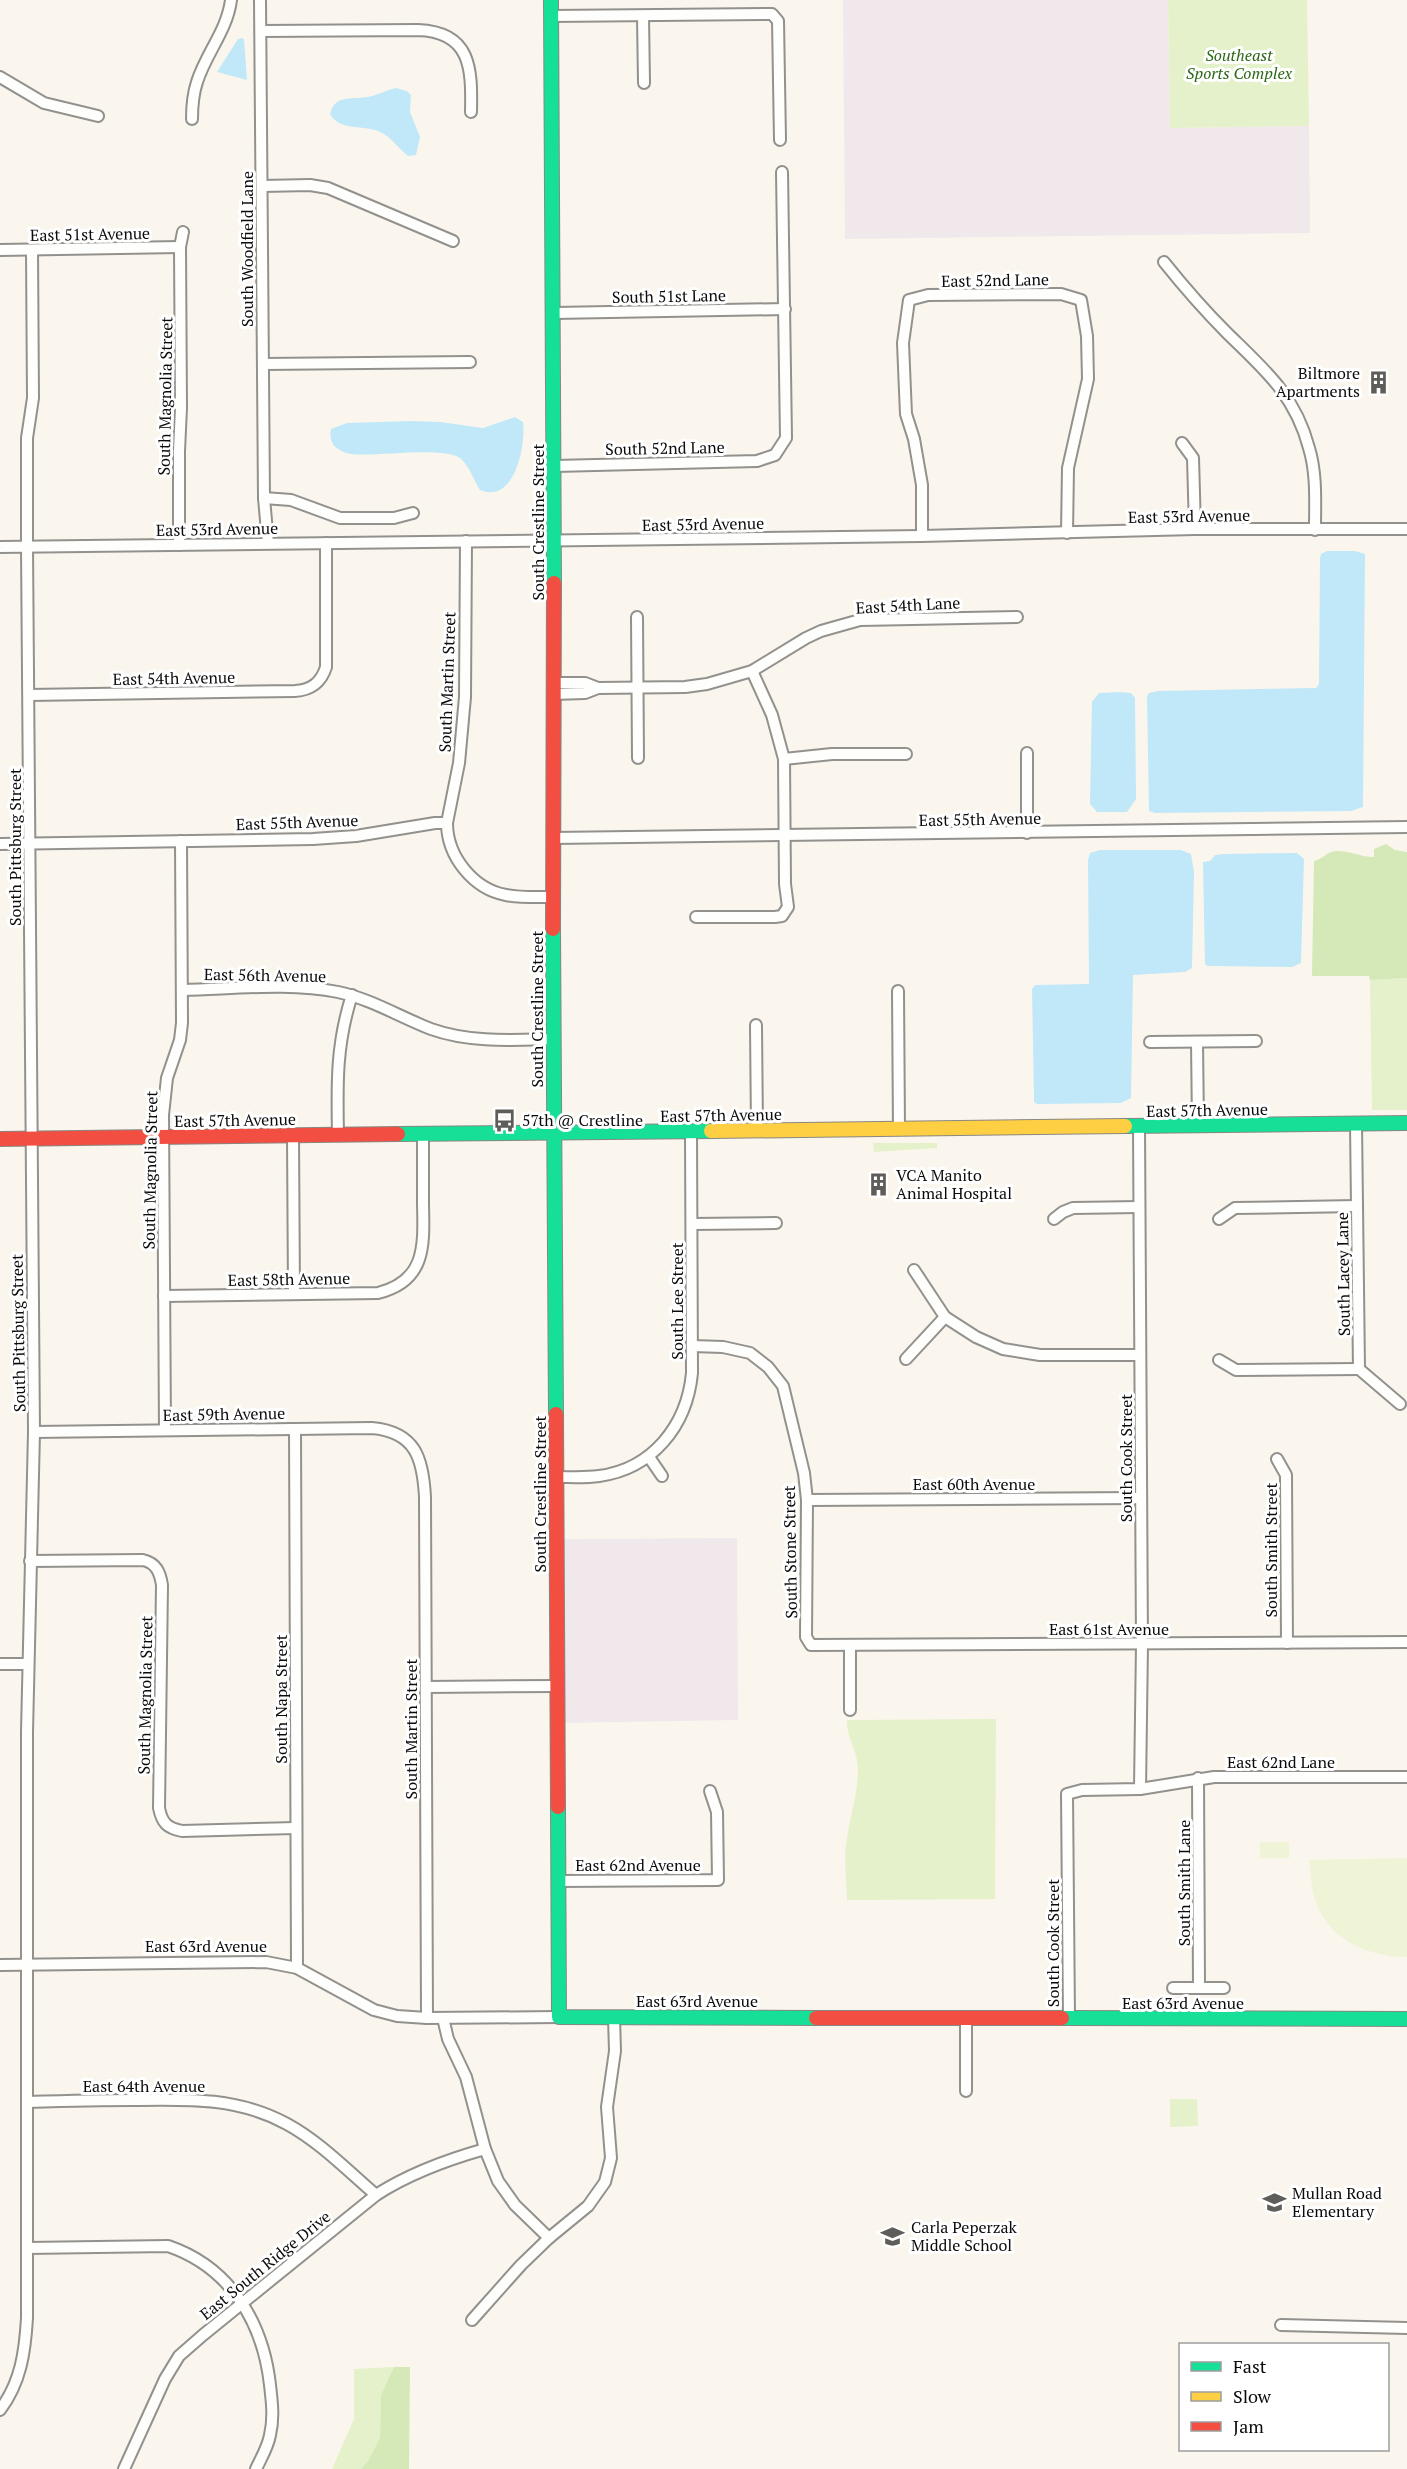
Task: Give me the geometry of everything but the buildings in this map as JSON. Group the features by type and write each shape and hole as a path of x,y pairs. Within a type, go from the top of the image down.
{"street":[{"path":"192,119 196,82 209,53 223,30 231,0"},
{"name":"South Woodfield Lane","path":"260,0 264,543"},
{"name":"South Crestline Street","path":"551,0 555,466 553,897 559,2017"},
{"path":"552,16 762,12 772,14 778,21 780,140"},
{"path":"643,16 644,83"},
{"path":"261,31 417,30 443,34 456,42 469,63 471,112"},
{"path":"0,77 44,103 98,116"},
{"path":"782,172 785,309"},
{"path":"262,186 310,185 328,188 453,241"},
{"name":"South Magnolia Street","path":"179,545 180,247 183,232"},
{"name":"East 51st Avenue","path":"0,250 180,247"},
{"name":"South Pittsburg Street","path":"0,2410 13,2390 23,2360 27,2318 28,1664 34,1432 27,547 27,438 33,398 32,250"},
{"path":"1164,262 1193,298 1259,361 1283,390 1297,415 1310,448 1315,488 1315,530"},
{"name":"East 52nd Lane","path":"922,536 922,485 906,402 903,343 909,300 928,295 1060,294 1082,300 1087,336 1088,379 1068,468 1067,534"},
{"name":"South 51st Lane","path":"554,313 785,309"},
{"name":"South 52nd Lane","path":"555,466 757,461 775,455 786,438 785,309"},
{"path":"263,364 470,362"},
{"path":"1182,443 1193,458 1195,530"},
{"path":"264,498 291,500 340,518 394,518 413,513"},
{"name":"East 53rd Avenue","path":"0,547 1407,529"},
{"name":"South Martin Street","path":"447,823 459,763 465,697 465,541"},
{"name":"East 54th Avenue","path":"29,695 309,689 324,673 326,657 326,543"},
{"path":"637,617 638,758"},
{"name":"East 54th Lane","path":"553,688 585,683 598,688 707,684 752,671 806,638 821,631 860,620 1017,617"},
{"path":"696,917 775,916 786,912 788,901 785,884 784,759 772,715 752,671"},
{"path":"1027,753 1028,833"},
{"path":"784,759 832,754 906,754"},
{"path":"447,823 448,834 457,858 472,878 482,886 504,895 553,897"},
{"name":"East 55th Avenue","path":"0,844 336,838 447,823"},
{"name":"East 55th Avenue","path":"553,838 1407,827"},
{"name":"South Magnolia Street","path":"165,1430 163,1137 167,1078 181,1033 183,990 181,841"},
{"name":"East 56th Avenue","path":"183,990 318,989 352,995 447,1033 499,1040 554,1039"},
{"path":"898,991 899,1130"},
{"path":"338,1135 338,1052 352,995"},
{"path":"756,1025 757,1131"},
{"path":"1150,1042 1256,1041"},
{"path":"1197,1042 1198,1126"},
{"name":"East 57th Avenue","path":"0,1138 1407,1123"},
{"name":"South Lacey Lane","path":"1356,1124 1359,1369"},
{"name":"South Cook Street","path":"1069,2019 1067,1794 1082,1790 1140,1789 1142,1644 1139,1127"},
{"name":"South Lee Street","path":"556,1477 599,1476 615,1473 641,1463 674,1429 685,1407 691,1384 692,1346 691,1132"},
{"name":"East 58th Avenue","path":"164,1296 378,1293 394,1288 410,1276 421,1258 424,1243 423,1134"},
{"path":"293,1136 294,1294"},
{"path":"1220,1219 1235,1208 1357,1206"},
{"path":"1054,1219 1062,1212 1073,1208 1139,1207"},
{"path":"692,1224 776,1223"},
{"path":"914,1270 945,1317 976,1337 1019,1353 1067,1356 1140,1355"},
{"path":"906,1359 945,1317"},
{"name":"South Stone Street","path":"692,1346 723,1347 750,1353 768,1367 783,1386 804,1473 807,1500 806,1637 811,1645"},
{"path":"1219,1360 1236,1370 1359,1369 1400,1404"},
{"name":"South Napa Street","path":"295,1429 297,1968"},
{"name":"East 59th Avenue","path":"34,1432 383,1429 401,1436 410,1444"},
{"name":"South Martin Street","path":"410,1444 417,1453 424,1473 427,2018"},
{"path":"649,1457 662,1476"},
{"name":"South Smith Street","path":"1277,1459 1286,1474 1287,1643"},
{"name":"East 60th Avenue","path":"807,1500 1141,1498"},
{"name":"South Magnolia Street","path":"30,1561 143,1560 155,1566 162,1585 159,1808 165,1825 182,1831 296,1828"},
{"name":"East 61st Avenue","path":"811,1645 1407,1642"},
{"path":"850,1646 850,1710"},
{"path":"0,1664 28,1664"},
{"path":"426,1687 556,1686"},
{"name":"East 62nd Lane","path":"1140,1789 1198,1778 1407,1777"},
{"name":"South Smith Lane","path":"1198,1778 1199,1988"},
{"name":"East 62nd Avenue","path":"559,1881 718,1880 717,1812 710,1791"},
{"name":"East 63rd Avenue","path":"0,1965 254,1961 277,1963 297,1968 374,2010 397,2016 427,2018 1407,2019"},
{"path":"1173,1988 1224,1988"},
{"path":"472,2320 521,2265 588,2206 604,2182 611,2157 607,2107 615,2051 614,2017"},
{"path":"444,2018 448,2039 466,2077 485,2150 498,2181 515,2205 549,2238"},
{"path":"966,2018 966,2091"},
{"name":"East 64th Avenue","path":"27,2102 184,2099 225,2102 249,2107 286,2123 304,2134 376,2195"},
{"name":"East South Ridge Drive","path":"124,2469 165,2379 179,2356 376,2195 401,2179 446,2160 485,2150"},
{"path":"27,2248 168,2246 200,2259 243,2303 257,2327 264,2351 273,2414 270,2438 256,2469"},
{"path":"1281,2325 1407,2328"}],"shaded area":[{"path":"843,0 1168,0 1170,128 1309,126 1310,233 845,239"},
{"path":"737,1538 738,1720 563,1723 562,1539"}],"green space":[{"name":"Southeast Sports Complex","path":"1168,0 1307,0 1309,126 1170,128"},
{"path":"1386,844 1395,850 1407,852 1407,978 1370,980 1369,976 1312,976 1314,861 1335,851 1374,857 1374,849"},
{"path":"1407,978 1407,1110 1372,1110 1370,980"},
{"path":"873,1143 937,1143 937,1148 874,1152"},
{"path":"996,1719 995,1899 847,1900 846,1847 858,1769 847,1720"},
{"path":"1260,1842 1289,1842 1289,1858 1260,1858"},
{"path":"1407,1858 1407,1957 1377,1954 1363,1949 1350,1943 1328,1924 1314,1897 1309,1860"},
{"path":"1170,2099 1197,2099 1198,2126 1170,2127"},
{"path":"394,2367 381,2395 380,2438 368,2461 361,2469 332,2469 354,2419 354,2369"},
{"path":"394,2367 410,2367 409,2469 361,2469 380,2438 381,2395"}],"water":[{"path":"238,39 244,39 247,80 217,72"},
{"path":"396,88 407,91 411,95 410,112 420,137 416,155 408,156 383,133 339,123 330,114 336,103 344,99 370,96"},
{"path":"515,417 523,422 520,457 510,481 502,489 492,492 480,490 469,469 460,458 424,452 351,454 338,449 332,443 330,435 331,429 347,423 440,422 483,428"},
{"path":"1327,551 1355,551 1365,554 1363,807 1351,811 1155,813 1149,811 1147,697 1149,693 1316,688 1319,684 1320,558 1321,554"},
{"path":"1099,693 1131,693 1135,698 1136,799 1127,812 1097,812 1090,804 1092,702"},
{"path":"1100,850 1181,850 1191,854 1194,872 1192,968 1185,972 1133,975 1131,1098 1121,1103 1037,1104 1034,1102 1032,989 1035,985 1089,984 1088,860 1090,853"},
{"path":"1297,853 1304,859 1301,963 1292,967 1208,966 1205,964 1203,862 1210,861 1215,855 1223,854"}],"traffic: fast":[{"path":"551,0 554,583"},
{"path":"553,929 556,1414"},
{"path":"1125,1126 1407,1123"},
{"path":"398,1134 711,1131"},
{"path":"558,1807 559,2017 816,2018"},
{"path":"1062,2018 1407,2019"}],"traffic: slow":[{"path":"711,1131 1125,1126"}],"traffic: jam":[{"path":"553,929 554,583"},
{"path":"0,1139 398,1134"},
{"path":"556,1414 558,1807"},
{"path":"816,2018 1062,2018"}],"place":[{"name":"Biltmore Apartments","path":"1378,382"},
{"name":"57th @ Crestline","path":"504,1120"},
{"name":"VCA Manito Animal Hospital","path":"878,1184"},
{"name":"Mullan Road Elementary","path":"1274,2202"},
{"name":"Carla Peperzak Middle School","path":"893,2236"}]}
